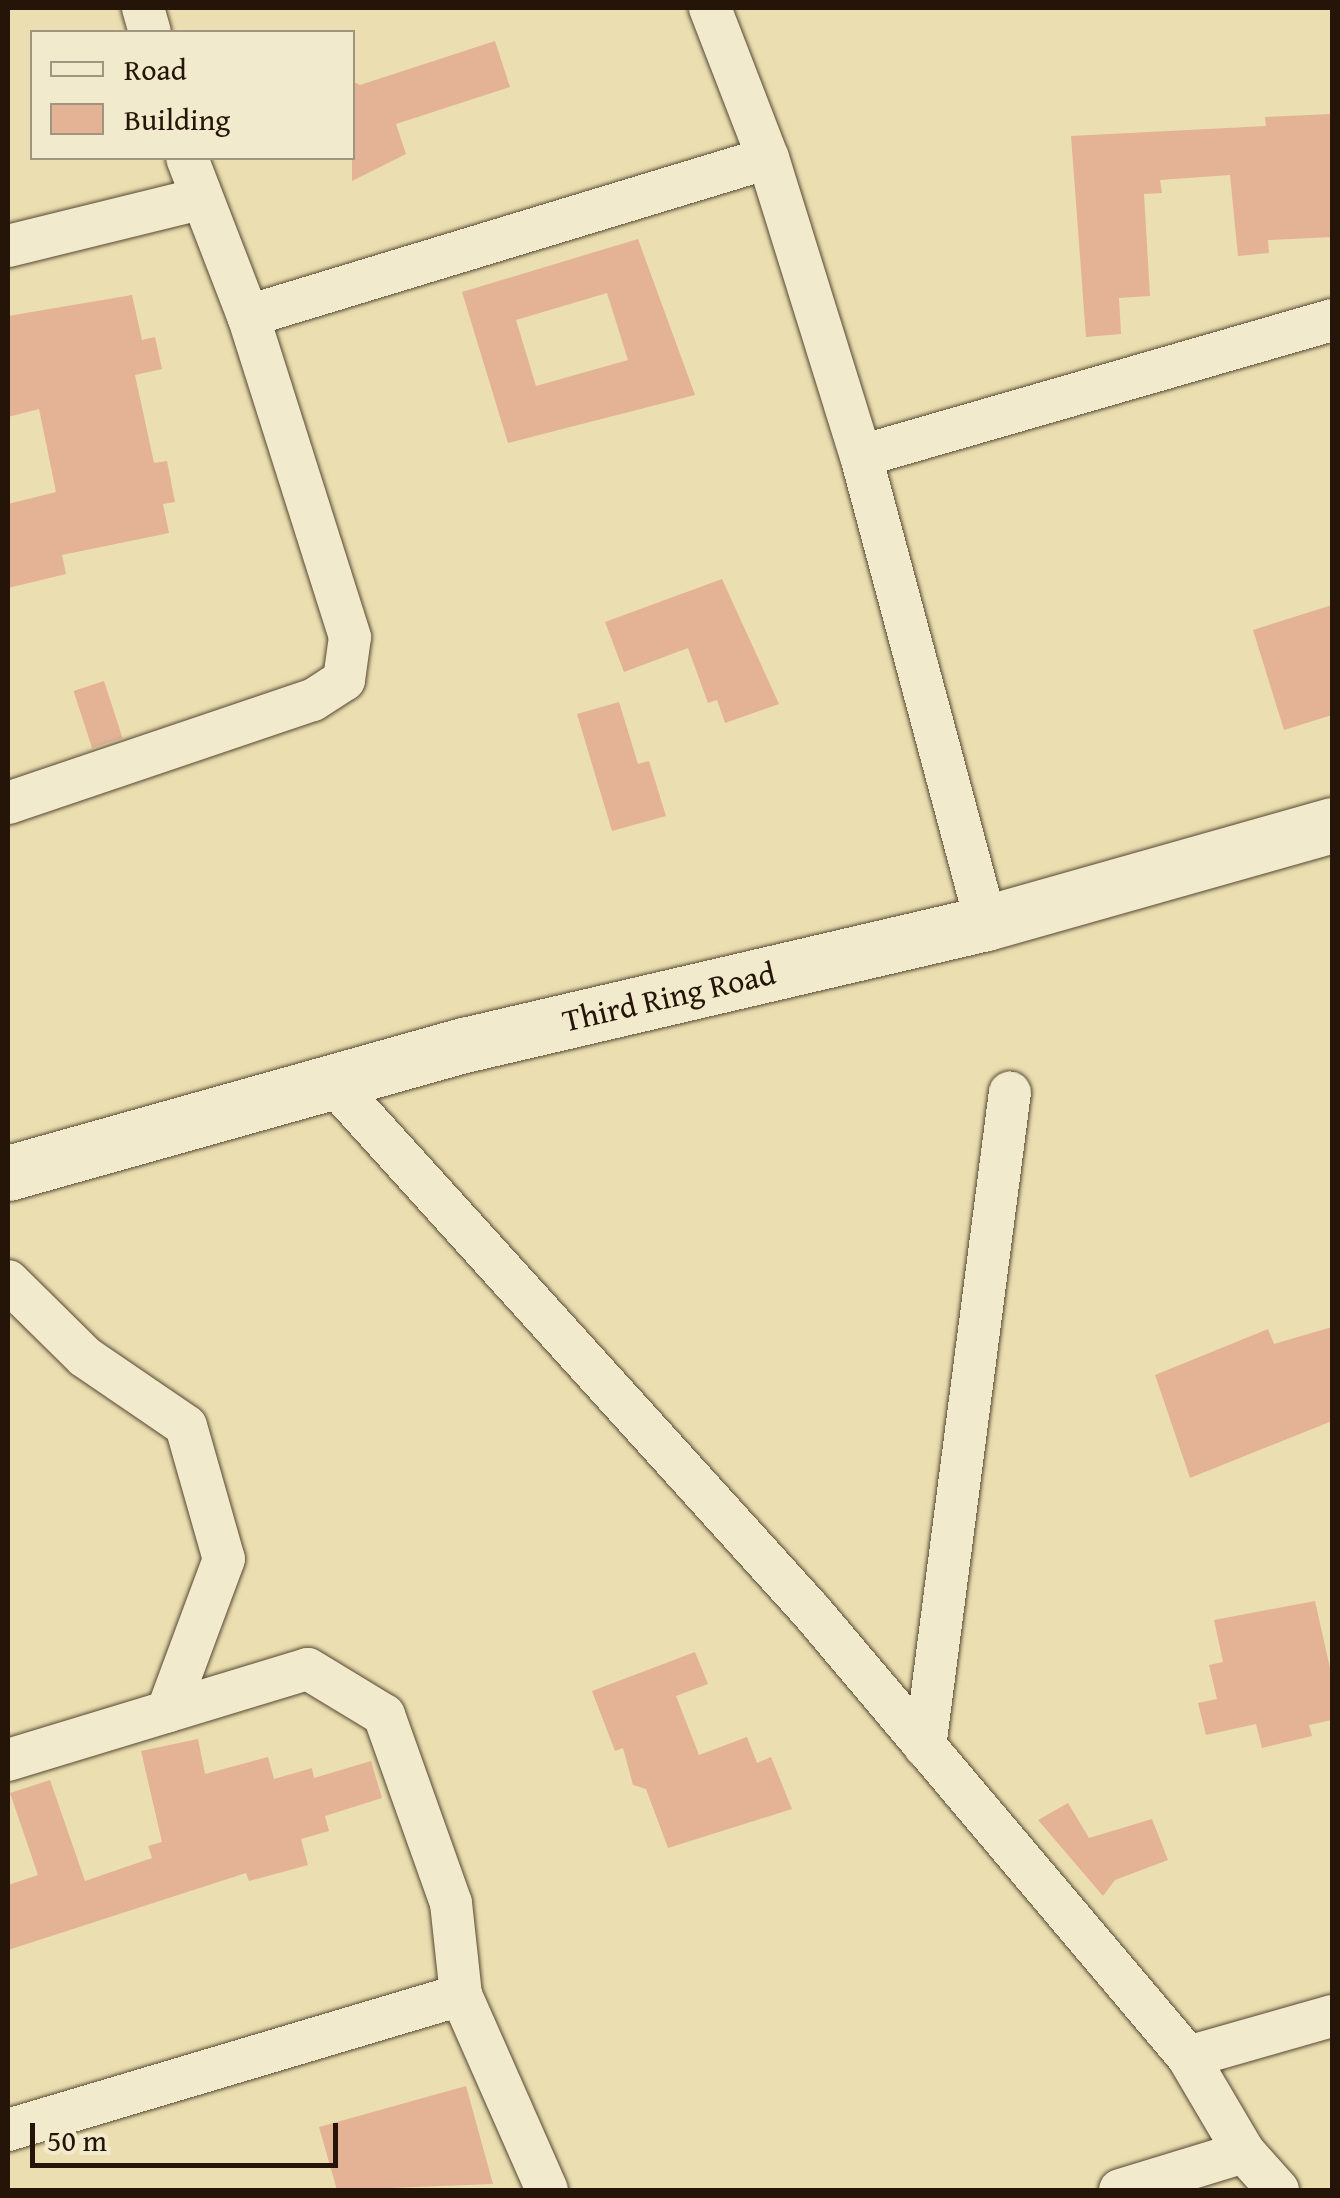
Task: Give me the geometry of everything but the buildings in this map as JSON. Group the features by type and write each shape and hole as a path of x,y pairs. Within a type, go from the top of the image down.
{"street":[{"path":"710,8 768,158 861,456 986,923"},
{"path":"248,316 768,158"},
{"path":"8,803 313,700 344,680 350,638 248,316 199,199 188,160"},
{"path":"8,246 199,199"},
{"path":"861,456 1332,320"},
{"name":"Third Ring Road","path":"8,1174 335,1085 464,1045 986,923 1332,825"},
{"path":"335,1085 925,1747 1188,2058 1244,2152 1278,2190"},
{"path":"925,1747 1010,1092"},
{"path":"8,1280 85,1357 186,1426 224,1559 167,1712"},
{"path":"8,1760 308,1669 384,1715 451,1902 461,1995 547,2190"},
{"path":"8,2130 461,1995"},
{"path":"1188,2058 1332,2016"},
{"path":"1120,2190 1244,2152"}]}
